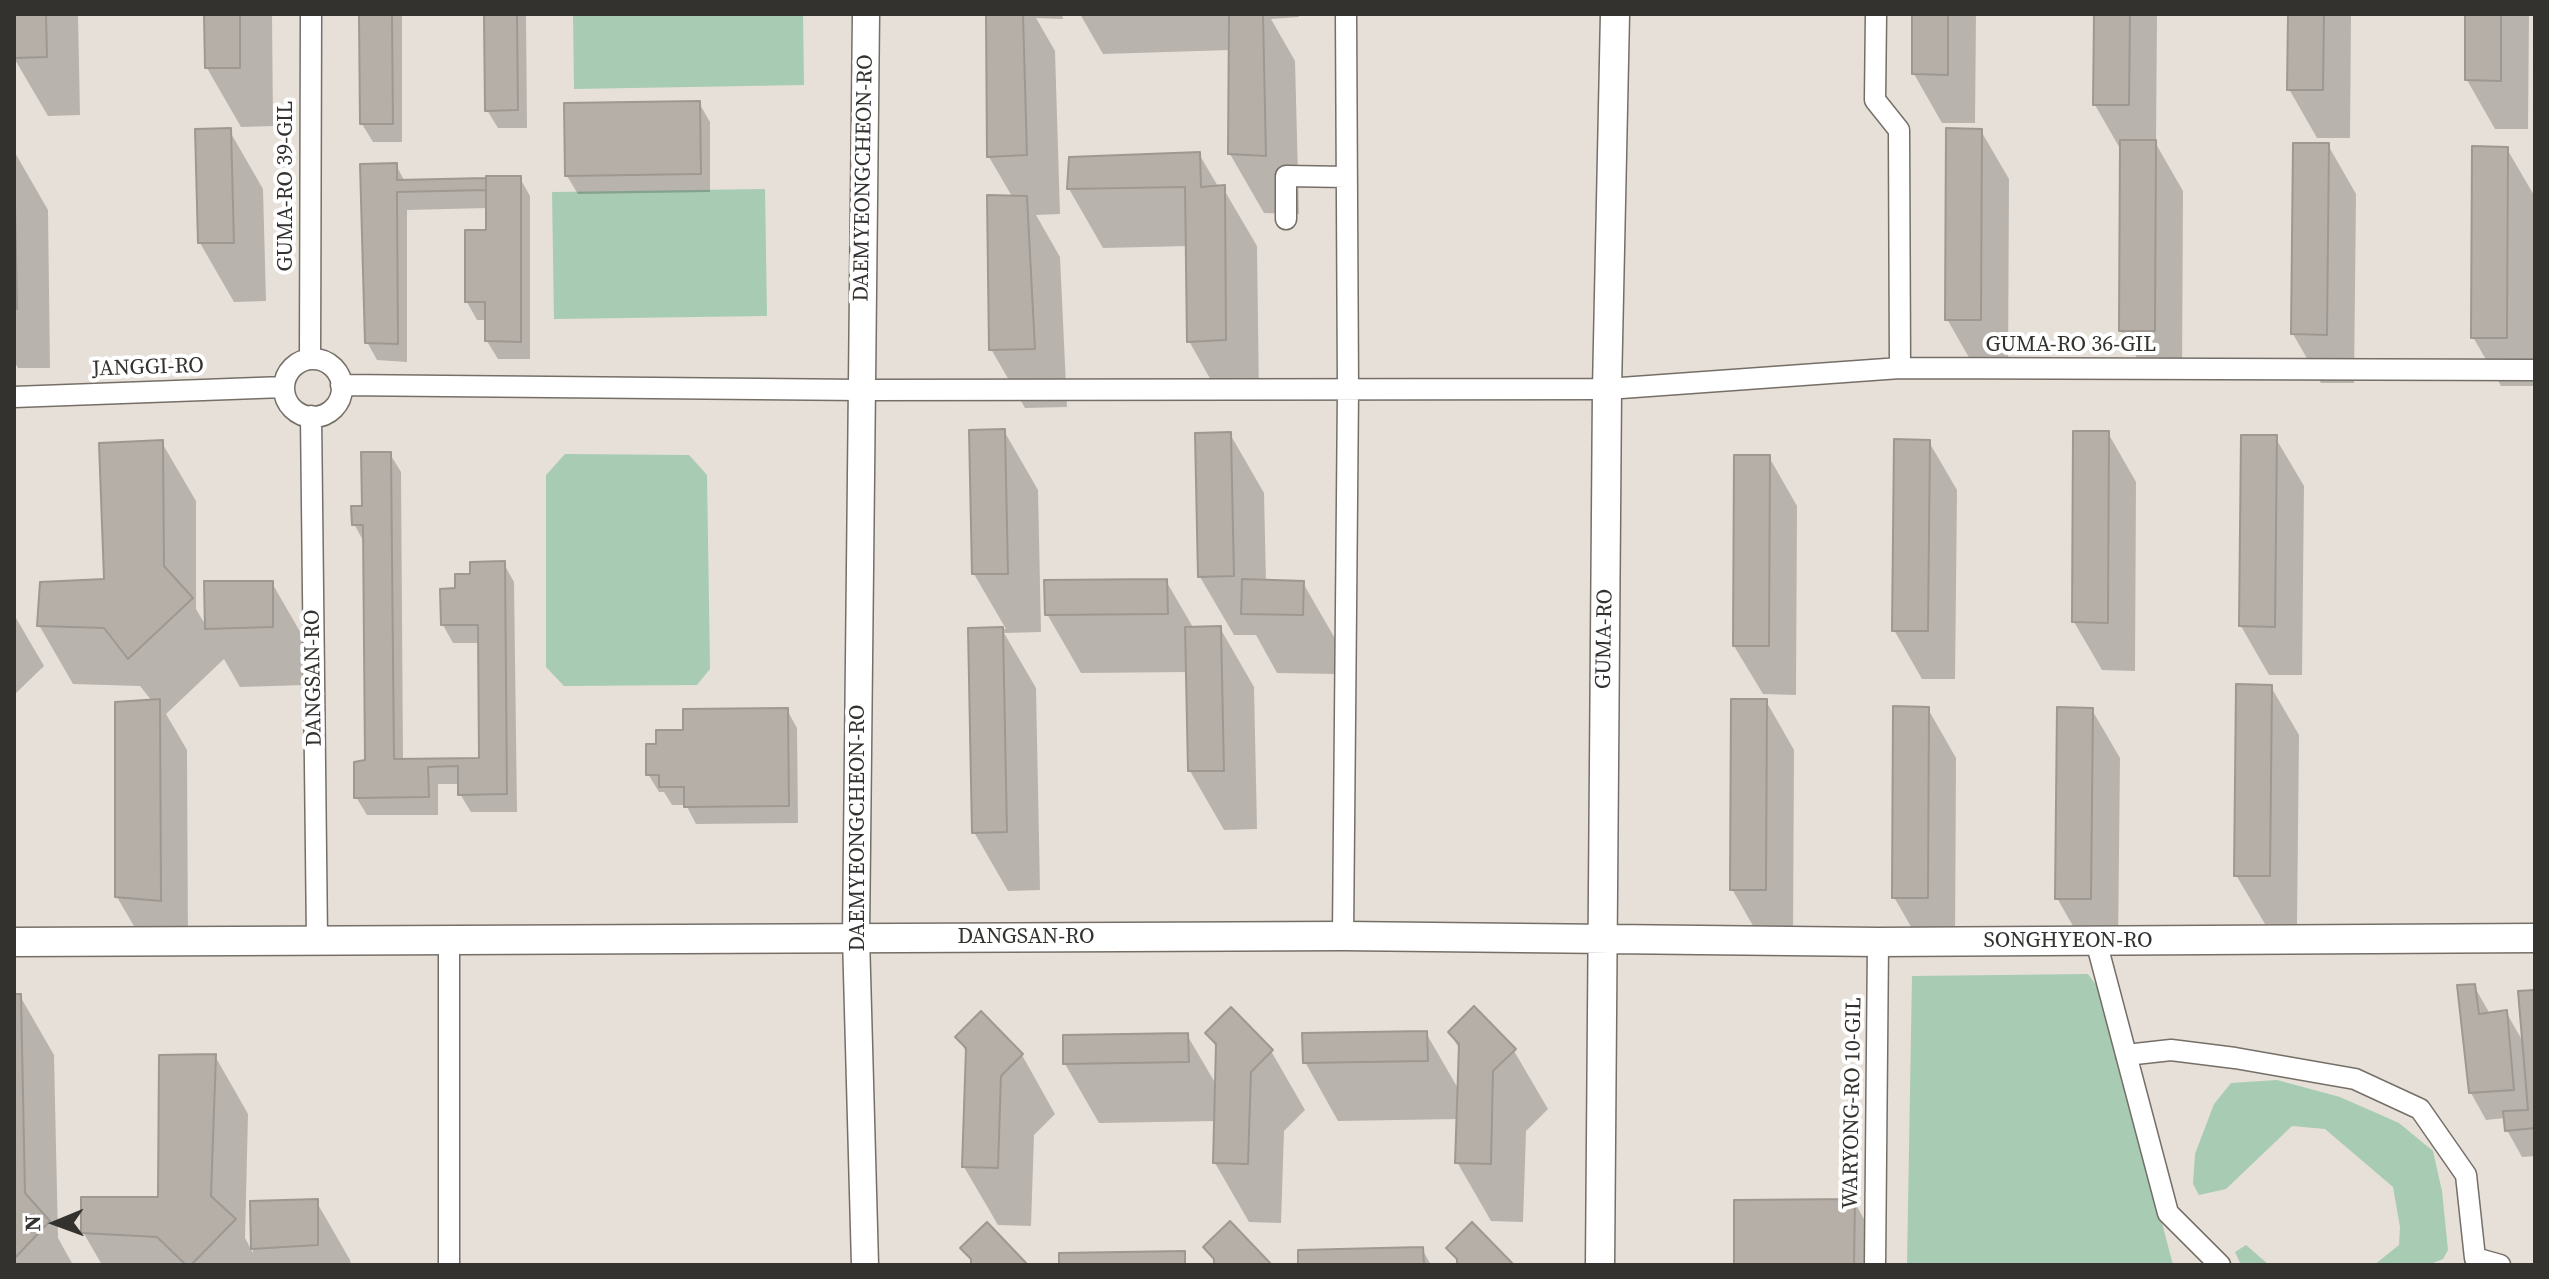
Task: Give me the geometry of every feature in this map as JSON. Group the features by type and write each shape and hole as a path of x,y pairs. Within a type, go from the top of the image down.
{"main road":[{"name":"GUMA-RO","path":"1600,1265 1607,389 1615,14"},
{"name":"DANGSAN-RO","path":"14,942 1343,936 1602,939"},
{"name":"SONGHYEON-RO","path":"1602,939 1878,942 2535,938"}],"street":[{"name":"GUMA-RO 39-GIL","path":"310,359 311,14"},
{"name":"DAEMYEONGCHEON-RO","path":"865,1265 856,937 866,14"},
{"path":"1343,936 1348,390 1346,14"},
{"path":"1876,14 1875,100 1899,130 1900,368"},
{"path":"1286,219 1286,176 1347,177"},
{"path":"310,359 329,363 336,370 341,385 336,405 329,412 311,416 294,410 288,403 284,387 292,367 310,359"},
{"name":"GUMA-RO 36-GIL","path":"862,390 1607,389 1900,368 2535,370"},
{"path":"341,385 862,390"},
{"name":"JANGGI-RO","path":"14,397 284,387"},
{"name":"DANGSAN-RO","path":"311,416 317,939"},
{"path":"449,938 449,1265"},
{"path":"2096,941 2168,1213 2220,1265"},
{"name":"WARYONG-RO 10-GIL","path":"1875,1265 1878,942"},
{"path":"2126,1055 2171,1050 2355,1079 2420,1109 2466,1175 2475,1258"},
{"path":"2455,1265 2475,1258 2500,1265"}],"green space":[{"path":"573,14 803,14 804,85 574,89"},
{"path":"765,189 767,316 554,319 552,192"},
{"path":"565,454 689,455 707,475 710,669 697,685 564,686 546,667 546,475"},
{"path":"2088,974 2102,993 2173,1265 1907,1265 1912,976"},
{"path":"2277,1080 2340,1097 2399,1123 2433,1151 2442,1191 2448,1250 2443,1259 2428,1265 2374,1265 2399,1245 2400,1227 2393,1187 2325,1129 2292,1126 2226,1189 2199,1195 2193,1184 2195,1154 2214,1104 2231,1083"},
{"path":"2246,1245 2269,1265 2241,1265 2235,1252"}],"building":[{"path":"14,14 46,14 47,57 14,58"},
{"path":"204,14 240,14 240,68 205,68"},
{"path":"359,14 392,14 393,124 360,124"},
{"path":"484,14 517,14 518,110 485,111"},
{"path":"986,14 1023,14 1027,155 987,157"},
{"path":"1229,14 1263,14 1266,156 1228,154"},
{"path":"1912,14 1948,14 1948,75 1912,74"},
{"path":"2094,14 2130,14 2129,105 2093,105"},
{"path":"2288,14 2324,14 2323,90 2287,90"},
{"path":"2465,14 2501,14 2501,81 2465,80"},
{"path":"700,101 701,174 565,176 564,103"},
{"path":"231,128 234,243 198,243 195,129"},
{"path":"1946,128 1982,129 1981,320 1945,320"},
{"path":"2120,140 2156,140 2155,331 2119,331"},
{"path":"2293,143 2329,143 2327,335 2291,334"},
{"path":"2472,146 2508,147 2507,338 2471,338"},
{"path":"14,149 17,309 14,309"},
{"path":"1200,152 1201,187 1225,185 1226,340 1187,342 1185,187 1067,189 1069,157"},
{"path":"397,163 397,180 486,178 486,190 397,192 398,344 365,343 360,164"},
{"path":"486,176 521,176 521,342 485,341 485,302 465,302 465,230 486,230"},
{"path":"987,195 1027,196 1035,349 989,350"},
{"path":"1005,429 1008,574 972,574 969,430"},
{"path":"2073,431 2109,431 2108,623 2072,622"},
{"path":"1231,432 1234,576 1198,577 1195,433"},
{"path":"2241,435 2277,435 2275,627 2239,626"},
{"path":"1894,439 1930,440 1928,631 1892,631"},
{"path":"163,440 164,566 193,598 128,659 104,628 37,626 40,582 104,579 99,443"},
{"path":"361,452 391,452 394,759 479,758 478,625 441,625 440,589 455,588 455,574 470,574 470,562 505,561 507,794 458,795 458,766 428,767 429,797 354,798 354,762 365,760 363,525 352,525 351,506 362,506"},
{"path":"1734,455 1770,455 1769,646 1733,646"},
{"path":"1167,579 1168,614 1045,615 1044,580"},
{"path":"1242,579 1304,581 1303,615 1241,614"},
{"path":"204,581 273,581 273,627 205,629"},
{"path":"1221,626 1224,771 1188,771 1185,627"},
{"path":"1003,627 1007,832 972,833 968,628"},
{"path":"2236,684 2272,685 2270,876 2234,876"},
{"path":"160,699 161,901 115,897 115,702"},
{"path":"1731,699 1767,699 1766,890 1730,890"},
{"path":"1893,706 1929,707 1928,898 1892,898"},
{"path":"2057,707 2093,708 2091,899 2055,899"},
{"path":"788,708 789,806 684,807 684,787 659,787 659,775 646,775 646,744 656,744 656,730 683,730 683,709"},
{"path":"2475,984 2479,1014 2507,1010 2514,1090 2469,1093 2457,985"},
{"path":"2535,990 2535,1128 2505,1131 2503,1111 2528,1110 2518,991"},
{"path":"14,994 21,994 25,1193 50,1221 14,1259"},
{"path":"1474,1006 1516,1049 1493,1071 1491,1164 1455,1163 1459,1044 1448,1032"},
{"path":"1231,1007 1273,1050 1251,1072 1248,1164 1213,1163 1216,1044 1205,1033"},
{"path":"981,1011 1023,1054 1001,1076 998,1168 962,1167 966,1048 955,1037"},
{"path":"1427,1031 1428,1061 1303,1063 1302,1033"},
{"path":"1188,1033 1189,1062 1063,1064 1063,1035"},
{"path":"216,1054 211,1196 236,1219 191,1265 186,1265 157,1237 81,1233 81,1197 158,1197 159,1055"},
{"path":"318,1199 318,1245 251,1249 250,1201"},
{"path":"1855,1199 1854,1265 1734,1265 1734,1200"},
{"path":"1230,1221 1271,1265 1214,1265 1214,1259 1203,1247"},
{"path":"987,1222 1028,1265 971,1265 971,1259 960,1248"},
{"path":"1472,1222 1514,1265 1457,1265 1457,1259 1446,1248"},
{"path":"1423,1247 1424,1265 1298,1265 1298,1250"},
{"path":"1185,1251 1185,1265 1059,1265 1059,1253"}]}
